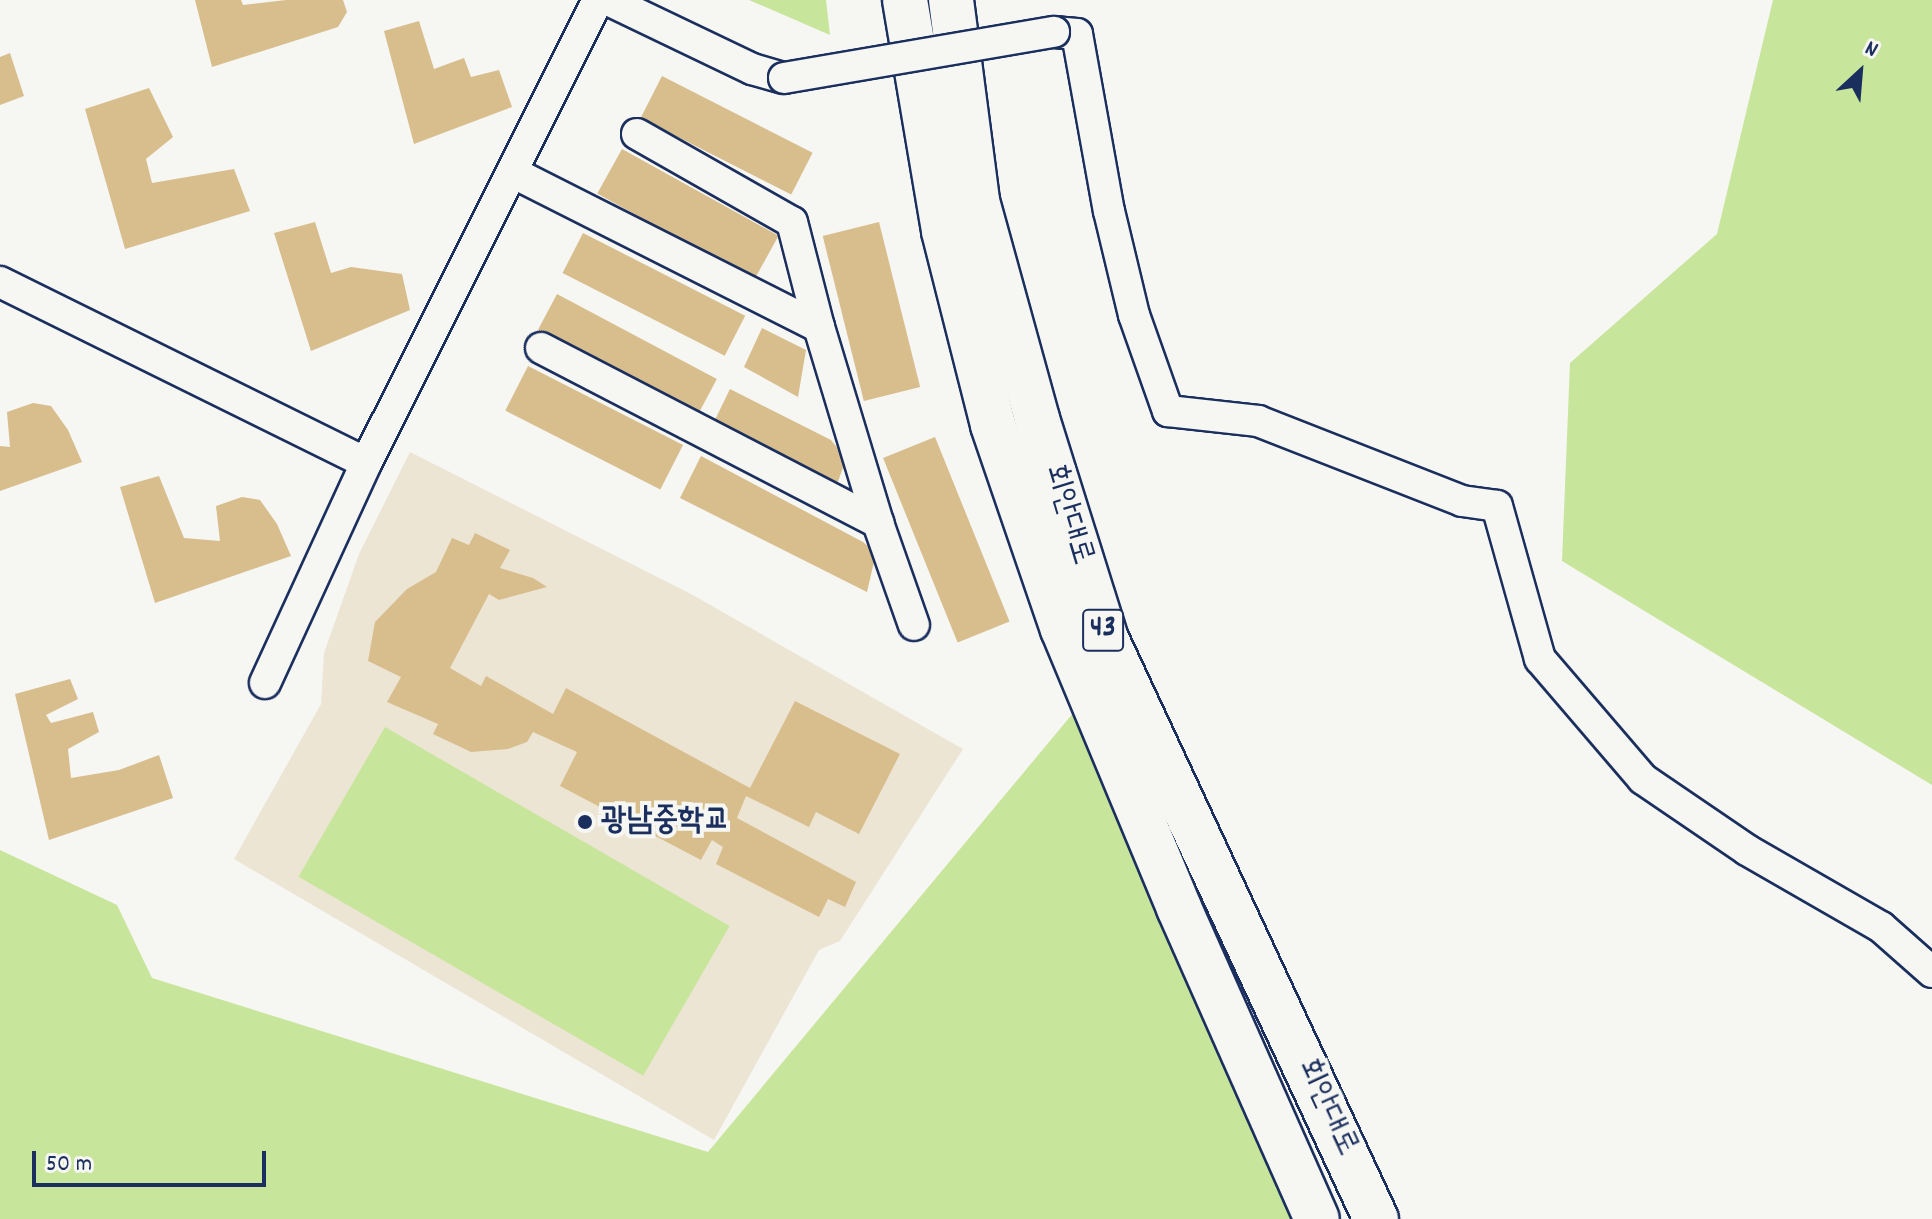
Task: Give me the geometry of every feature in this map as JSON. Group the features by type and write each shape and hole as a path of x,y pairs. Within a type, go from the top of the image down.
{"highway":[{"name":"회안대로","path":"905,0 944,231 993,425 1063,629 1179,908 1317,1219"},
{"name":"회안대로","path":"951,0 977,201 1037,419 1106,639 1376,1219"}],"street":[{"path":"265,683 366,463 598,0"},
{"path":"608,0 752,69 784,78 1054,32 1077,34 1109,211 1134,315 1168,411 1258,421 1462,501 1497,506 1540,659 1643,779 1747,850 1881,927 1932,972"},
{"path":"637,134 792,222 819,327 878,523 914,625"},
{"path":"512,172 819,327"},
{"path":"0,282 366,463"},
{"path":"541,348 878,523"}],"shaded area":[{"name":"광남중학교","path":"410,452 691,594 963,749 840,941 819,950 714,1140 234,859 321,704 324,653 359,554"}],"green space":[{"path":"749,0 826,0 830,35"},
{"path":"1773,0 1932,0 1932,785 1562,561 1570,363 1717,234"},
{"path":"1074,712 1293,1219 0,1219 0,850 117,905 152,978 708,1152"},
{"path":"385,727 730,926 643,1076 298,877"}],"building":[{"path":"195,0 241,0 243,5 286,0 343,0 347,12 338,27 212,67"},
{"path":"419,21 434,69 464,58 471,77 499,70 512,107 414,144 384,31"},
{"path":"10,53 24,96 0,105 0,57"},
{"path":"662,76 813,153 791,195 641,118"},
{"path":"149,88 173,137 146,159 152,183 234,169 250,211 125,249 85,109"},
{"path":"622,149 779,236 754,280 597,194"},
{"path":"315,222 331,273 351,267 402,274 410,310 311,351 274,233"},
{"path":"879,222 920,387 864,401 823,236"},
{"path":"583,233 745,316 725,356 563,273"},
{"path":"557,294 717,379 698,415 538,330"},
{"path":"762,328 806,350 798,397 744,367"},
{"path":"528,366 683,445 660,490 505,411"},
{"path":"730,389 831,440 846,459 835,490 711,428"},
{"path":"33,403 51,406 68,430 82,462 0,491 0,446 10,447 7,412"},
{"path":"935,437 1010,622 958,642 883,458"},
{"path":"701,456 863,542 876,553 867,592 680,498"},
{"path":"159,476 184,538 220,541 216,506 242,497 260,500 277,524 291,556 155,603 120,487"},
{"path":"475,533 510,550 500,568 533,578 547,587 499,600 489,594 450,668 481,686 486,676 553,714 566,688 750,788 795,701 900,754 859,834 816,812 809,827 746,796 737,818 856,882 845,907 828,899 819,917 716,864 723,847 712,840 701,860 560,786 577,752 533,732 527,742 508,749 471,752 433,734 438,724 387,702 401,677 368,661 375,622 407,589 436,572 452,538 469,545"},
{"path":"70,679 78,699 46,715 51,723 93,712 99,732 68,749 71,778 119,770 159,755 173,798 49,840 15,694"}],"place":[{"name":"광남중학교","path":"585,822"}]}
